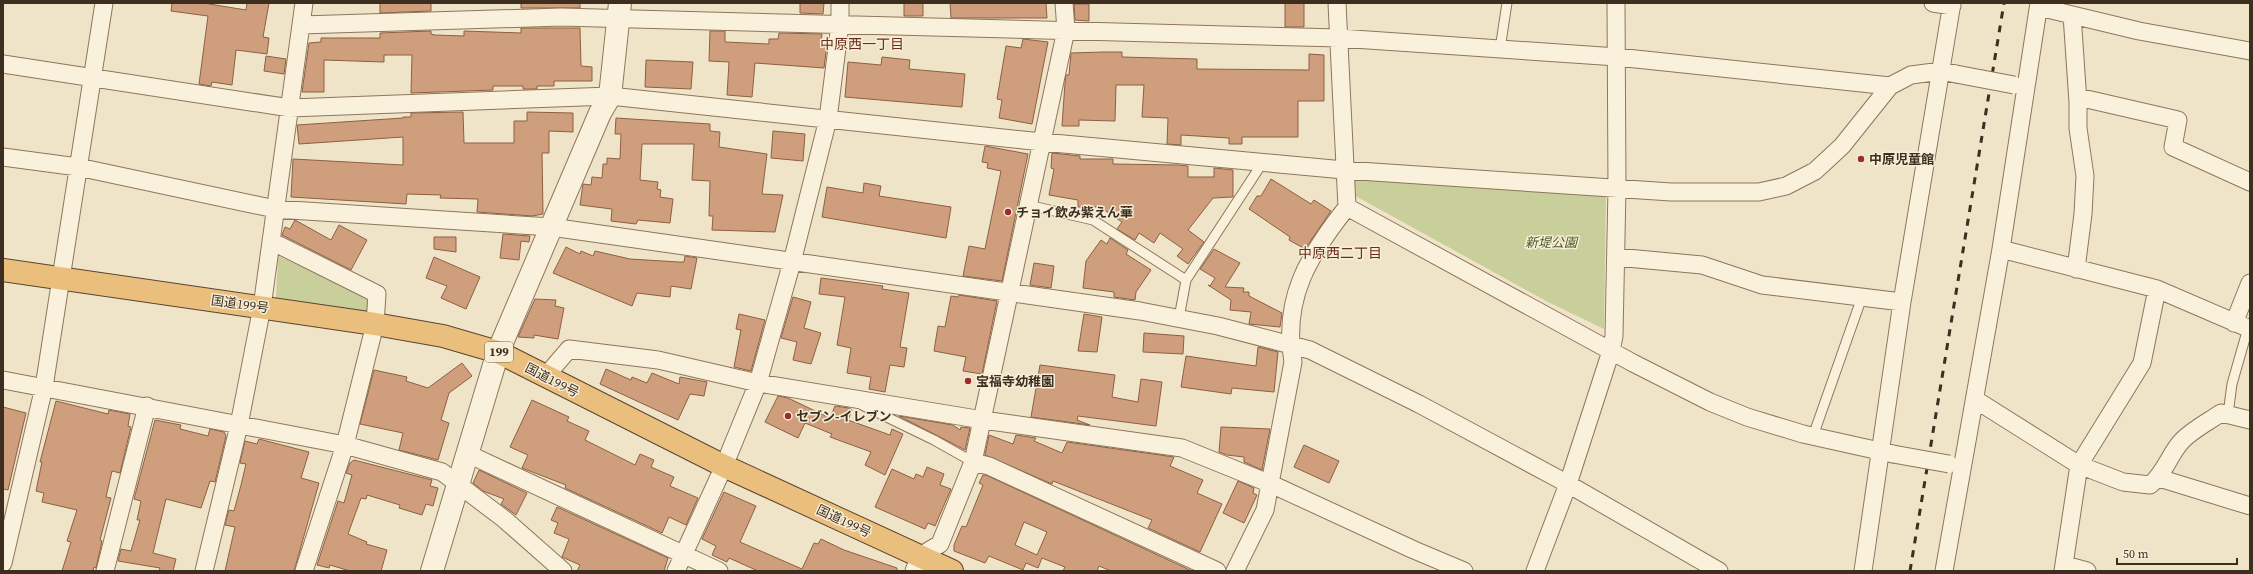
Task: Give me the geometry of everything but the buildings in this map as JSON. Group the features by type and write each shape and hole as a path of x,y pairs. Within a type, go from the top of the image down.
{"highway":[{"name":"国道199号","path":"3,270 375,324 443,336 498,352 917,564 952,571"}],"street":[{"path":"3,564 8,521 44,387 104,3"},
{"path":"204,571 239,425 262,307 304,3"},
{"path":"676,571 724,466 758,383 792,262 828,119 840,24 840,3"},
{"path":"917,564 940,544 973,462 1066,30 1064,3"},
{"path":"1235,571 1265,510 1271,484 1293,362 1290,344 1292,314 1301,277 1325,235 1347,207 1337,3"},
{"path":"1535,571 1568,484 1611,351 1614,336 1617,188 1616,3"},
{"path":"1863,571 1887,453 1902,302 1949,72 1952,4 1933,3"},
{"path":"1944,571 1956,465 1976,400 2002,249 2021,87 2039,5 2139,32 2250,51"},
{"path":"301,25 561,17 620,11 840,24 1339,38 1617,57 1890,86"},
{"path":"432,571 466,453 498,352 600,113 610,96 620,11"},
{"path":"2072,15 2078,97 2078,128 2085,176 2083,214 2076,268"},
{"path":"3,64 290,108 610,96 1042,142 1344,170 1671,192 1759,192 1786,186 1815,171 1842,146 1890,86 1911,75 1949,72 2021,87"},
{"path":"2078,97 2178,120 2173,148 2250,182"},
{"path":"3,157 78,167 275,209 552,227 1140,311 1179,318 1290,344 1310,350 1419,404 1568,484 1719,571"},
{"path":"1347,207 1611,351 1710,402 1747,417 1813,436 1887,453 1956,465"},
{"path":"271,241 377,294 375,324 345,445 304,571"},
{"path":"2002,249 2157,289 2244,327 2250,283"},
{"path":"1616,257 1702,264 1762,285 1902,302"},
{"path":"2087,571 2064,568 2079,465 2142,363 2157,289"},
{"path":"545,377 568,349 658,360 758,383 983,420 1182,448 1271,484 1414,550 1464,571"},
{"path":"3,380 147,406 345,445 442,472 504,519 563,571"},
{"path":"1976,400 2079,465 2123,482 2150,485 2159,478 2173,452 2182,441 2221,413 2250,420"},
{"path":"105,571 147,406"},
{"path":"466,453 719,571"},
{"path":"973,462 996,470 1217,571"},
{"path":"2159,478 2250,506"}],"lane":[{"path":"1500,49 1507,3"},
{"path":"1179,318 1186,280 1263,162"},
{"path":"1028,206 1093,220 1186,280"},
{"path":"1813,436 1862,297"},
{"path":"2228,414 2232,384 2244,327"},
{"path":"846,397 934,440 973,462"}],"green space":[{"name":"新堤公園","path":"1352,178 1606,189 1604,329 1546,301 1352,194"},
{"path":"278,256 369,296 369,314 276,298"}],"railway":[{"path":"1910,571 2004,3"}],"place":[{"name":"中原児童館","path":"1861,159"},
{"name":"チョイ飲み紫えん華","path":"1008,212"},
{"name":"宝福寺幼稚園","path":"968,381"},
{"name":"セブン-イレブン","path":"788,416"}],"district":[{"name":"中原西一丁目","path":"862,44"},
{"name":"中原西二丁目","path":"1340,253"}]}
